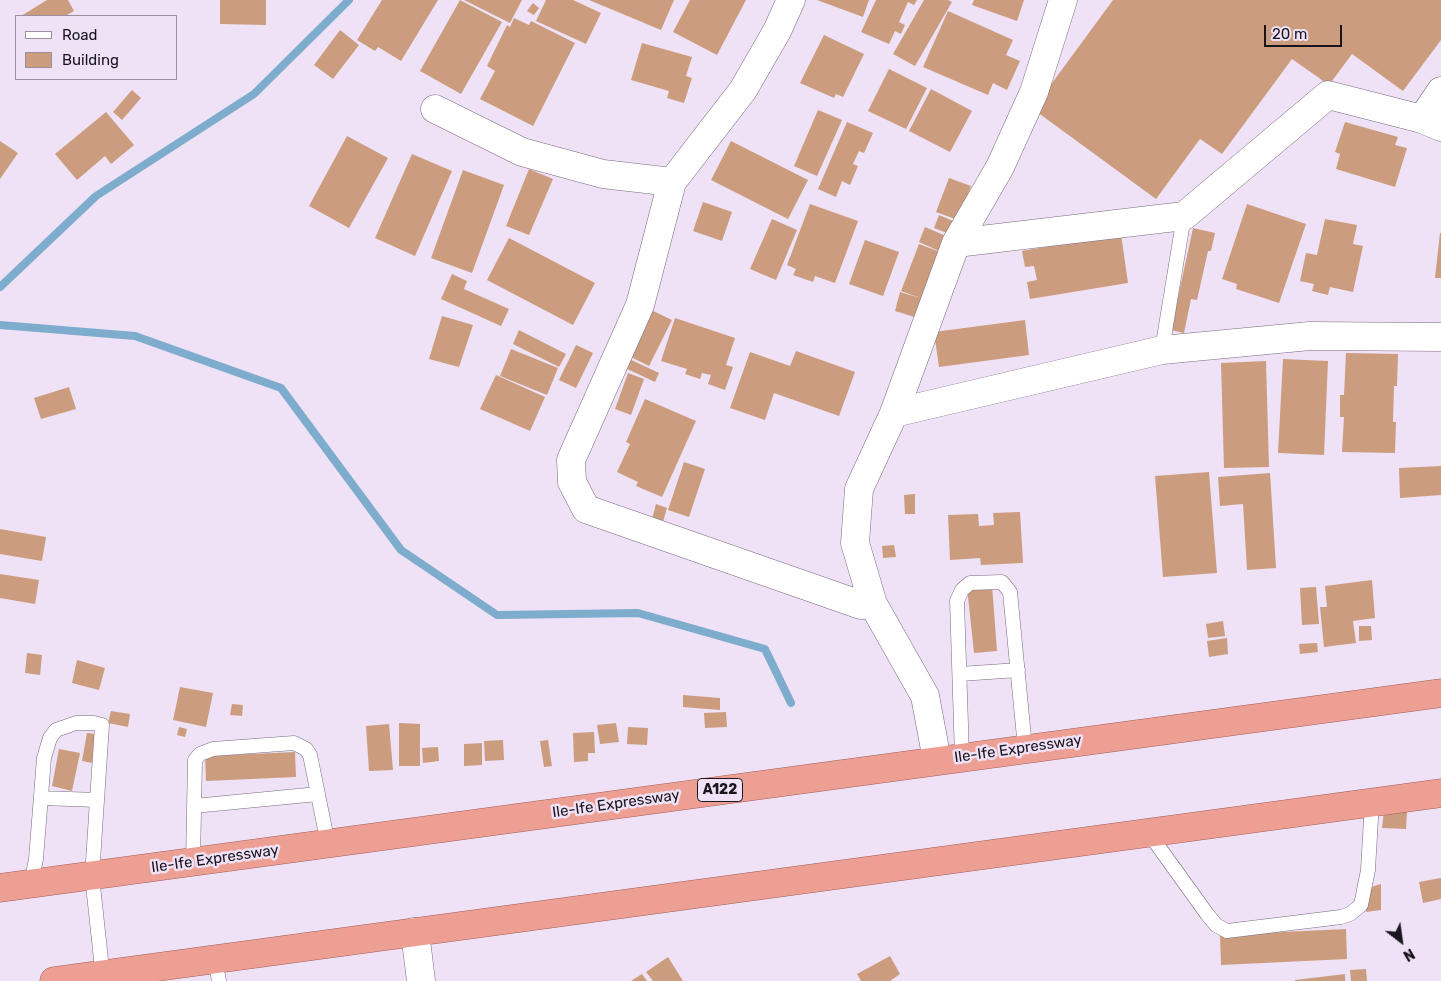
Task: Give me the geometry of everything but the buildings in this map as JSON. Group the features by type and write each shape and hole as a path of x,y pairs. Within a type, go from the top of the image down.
{"highway":[{"name":"Ile-Ife Expressway","path":"0,888 1441,693"},
{"path":"54,981 217,970 415,932 1441,793"}],"street":[{"path":"791,0 777,31 743,90 672,182 640,305 571,460 572,482 586,509 861,605 873,604"},
{"path":"950,758 924,696 873,604 855,543 859,489 894,413 956,243 1000,167 1034,92 1062,0"},
{"path":"956,243 1184,216 1328,95 1431,123 1441,91"},
{"path":"435,108 522,152 603,174 672,182"},
{"path":"894,413 1162,350 1310,336 1441,337"},
{"path":"415,932 421,981"}],"lane":[{"path":"1162,350 1184,216"},
{"path":"950,758 960,674 957,601 962,590 970,583 1002,582 1010,592 1025,748"},
{"path":"960,674 1018,670"},
{"path":"31,884 36,859 44,758 50,738 56,730 84,722 102,725 92,876 103,977"},
{"path":"193,862 195,760 200,754 213,749 294,743 306,749 310,755 328,844"},
{"path":"194,806 318,794"},
{"path":"41,798 97,800"},
{"path":"1148,832 1207,914 1216,925 1227,931 1340,916 1350,914 1361,905 1368,870 1372,802"}],"waterway":[{"path":"0,287 96,196 254,94 349,0"},
{"path":"0,325 135,336 281,388 401,550 497,615 638,613 765,649 791,703"}]}
